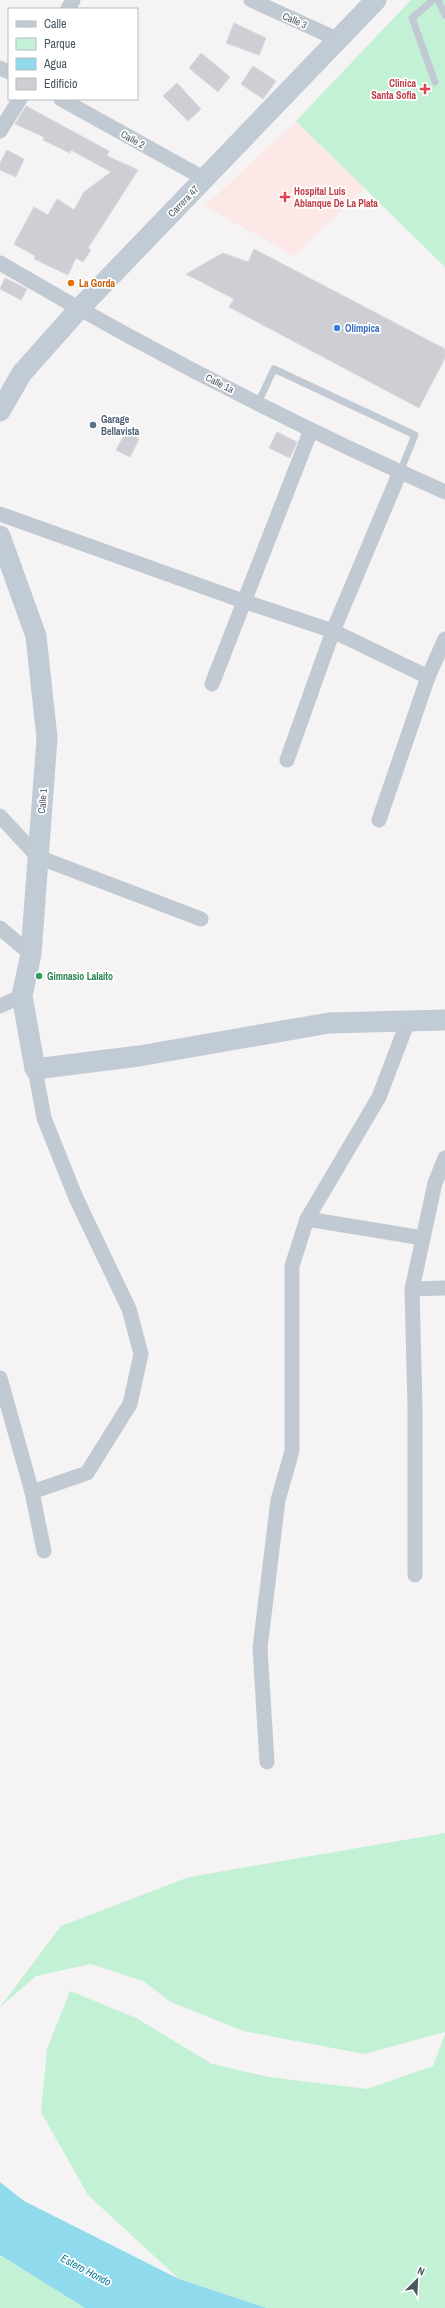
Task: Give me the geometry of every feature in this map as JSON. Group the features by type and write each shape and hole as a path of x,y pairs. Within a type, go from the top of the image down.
{"main road":[{"name":"Carrera 47","path":"0,410 22,373 79,309 376,0"},
{"name":"Calle 1","path":"0,536 36,636 47,738 31,954 22,996 35,1069"},
{"path":"35,1069 139,1056 329,1023 445,1020"}],"street":[{"name":"Calle 3","path":"251,0 339,40"},
{"path":"0,131 19,100"},
{"name":"Calle 2","path":"63,100 205,179"},
{"name":"Calle 1a","path":"0,263 79,309 258,403 311,430 445,492"},
{"path":"212,684 311,430"},
{"path":"286,760 333,632 400,472"},
{"path":"0,514 243,602 333,632 428,677"},
{"path":"379,820 428,677 445,639"},
{"path":"0,816 38,857 201,919"},
{"path":"0,928 31,954"},
{"path":"0,1006 22,996"},
{"path":"267,1762 260,1648 278,1500 292,1451 292,1266 307,1218 379,1097 408,1021"},
{"path":"32,1492 87,1473 130,1404 141,1354 128,1310 76,1198 44,1118 35,1069"},
{"path":"415,1575 415,1408 412,1289 435,1183 445,1158"},
{"path":"307,1218 423,1238"},
{"path":"412,1289 445,1288"},
{"path":"0,1378 32,1492 44,1551"}],"lane":[{"path":"433,0 412,18 435,82"},
{"path":"438,0 445,15"},
{"path":"258,403 274,369 415,435 400,472"}],"shaded area":[{"name":"Hospital Luis Ablanque De La Plata","path":"296,121 365,188 294,256 205,206"}],"green space":[{"path":"411,0 445,0 445,267 296,121"},
{"path":"445,1833 445,2032 364,2054 243,2031 171,2002 143,1981 91,1964 36,1976 0,2007 61,1926 189,1877"},
{"path":"70,1991 136,2018 212,2064 269,2077 367,2089 433,2066 445,2034 445,2308 267,2308 179,2279 88,2195 41,2112 47,2049"},
{"path":"0,2255 85,2308 0,2308"}],"water":[{"name":"Estero Hondo","path":"0,2182 24,2201 179,2279 267,2308 85,2308 0,2255"}],"building":[{"path":"234,23 266,38 259,55 226,43"},
{"path":"201,53 230,77 218,92 189,68"},
{"path":"253,66 276,81 263,99 241,84"},
{"path":"177,83 201,109 188,121 163,96"},
{"path":"26,106 109,151 107,156 138,170 88,248 91,250 83,262 76,258 68,275 34,259 35,256 14,244 34,207 48,215 57,199 74,210 84,192 111,172 71,150 70,153 43,140 44,137 15,124"},
{"path":"7,150 24,159 16,177 0,170 0,163"},
{"name":"Olímpica","path":"254,249 445,349 445,358 419,408 229,307 234,299 186,274 223,253 248,262"},
{"path":"5,278 27,289 21,300 0,289"},
{"path":"126,432 139,439 130,457 116,450"},
{"path":"277,432 297,442 290,458 269,448"}],"place":[{"name":"Clinica Santa Sofia","path":"425,89"},
{"name":"Hospital Luis Ablanque De La Plata","path":"285,197"},
{"name":"La Gorda","path":"71,283"},
{"name":"Olímpica","path":"337,328"},
{"name":"Garage Bellavista","path":"93,425"},
{"name":"Gimnasio Lalaito","path":"39,976"}]}
